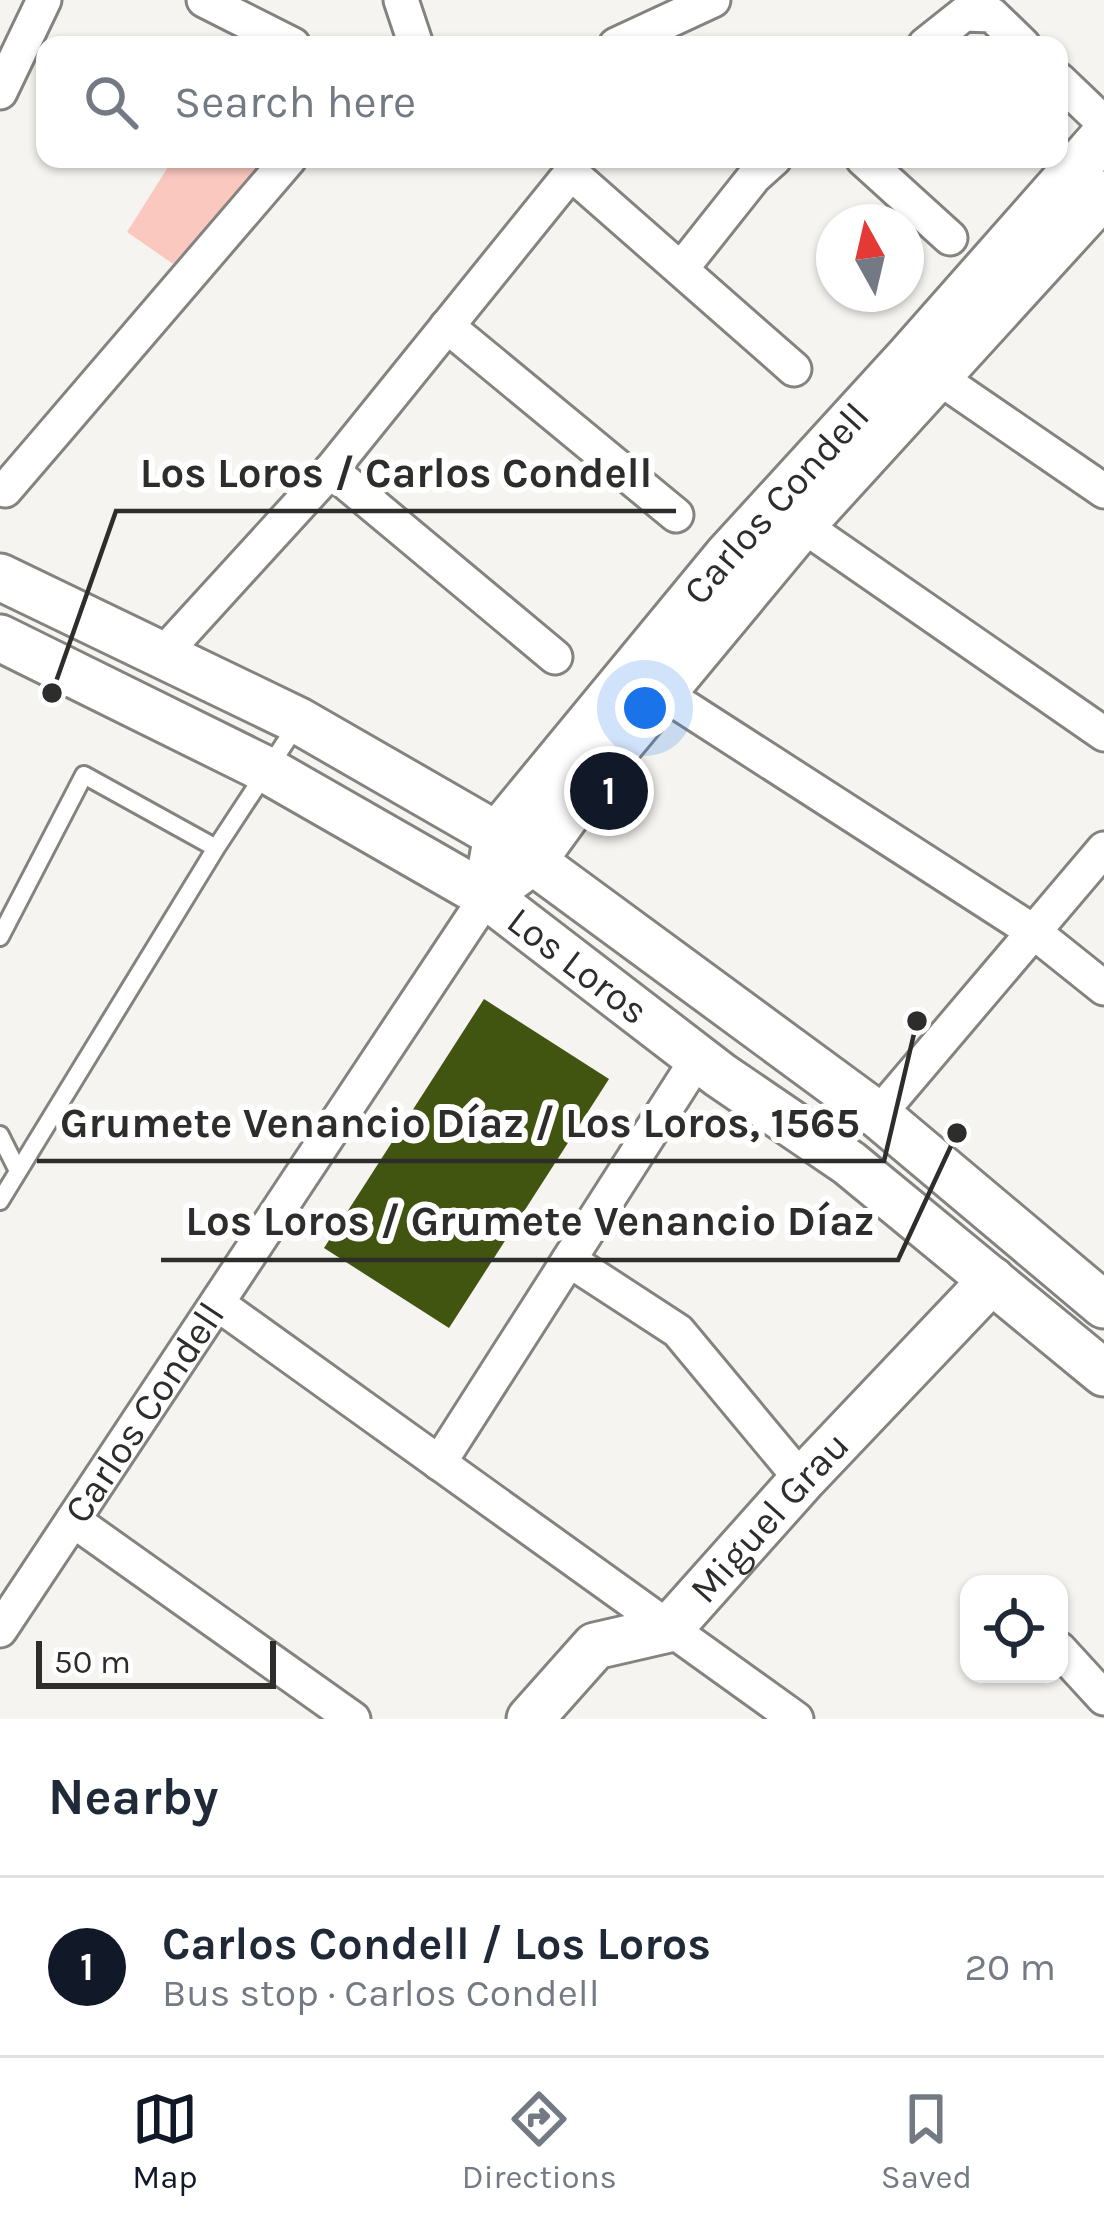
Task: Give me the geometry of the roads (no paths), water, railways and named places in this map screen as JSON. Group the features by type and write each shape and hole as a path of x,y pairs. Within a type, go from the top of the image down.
{"main road":[{"name":"Carlos Condell","path":"488,896 515,848 646,682 787,514 923,367 1104,136"},
{"name":"Carlos Condell","path":"923,367 1097,215"},
{"name":"Los Loros","path":"0,577 299,721 515,848 878,1115 1104,1305"},
{"name":"Los Loros","path":"0,638 267,770 488,896 698,1058 849,1163 1104,1373"},
{"name":"Miguel Grau","path":"530,1719 595,1646 669,1629 992,1280"}],"street":[{"path":"0,92 44,0"},
{"path":"204,0 279,25"},
{"path":"401,0 413,36"},
{"path":"630,25 713,0"},
{"path":"936,36 964,14 992,15 1014,36"},
{"path":"1068,89 1104,123"},
{"path":"5,490 281,168"},
{"path":"681,269 764,168"},
{"path":"872,168 950,238"},
{"path":"163,654 331,470 572,172 794,369"},
{"path":"447,326 676,515"},
{"path":"923,367 1104,491"},
{"path":"331,470 555,657"},
{"path":"787,514 1104,734"},
{"path":"646,682 1034,932 1104,988"},
{"path":"878,1115 1104,849"},
{"name":"Carlos Condell","path":"0,1630 488,896"},
{"path":"439,1463 698,1058"},
{"path":"569,1259 678,1330 802,1480"},
{"path":"218,1304 796,1719"},
{"path":"73,1520 352,1719"},
{"path":"1068,1659 1104,1698"}],"lane":[{"path":"0,1201 299,721"},
{"path":"0,937 84,775 216,848"},
{"path":"0,1135 18,1171"}],"place":[{"name":"Los Loros / Carlos Condell","path":"52,693"},
{"name":"Carlos Condell / Los Loros","path":"609,791"},
{"name":"Grumete Venancio Díaz / Los Loros, 1565","path":"917,1021"},
{"name":"Los Loros / Grumete Venancio Díaz","path":"957,1133"}]}
